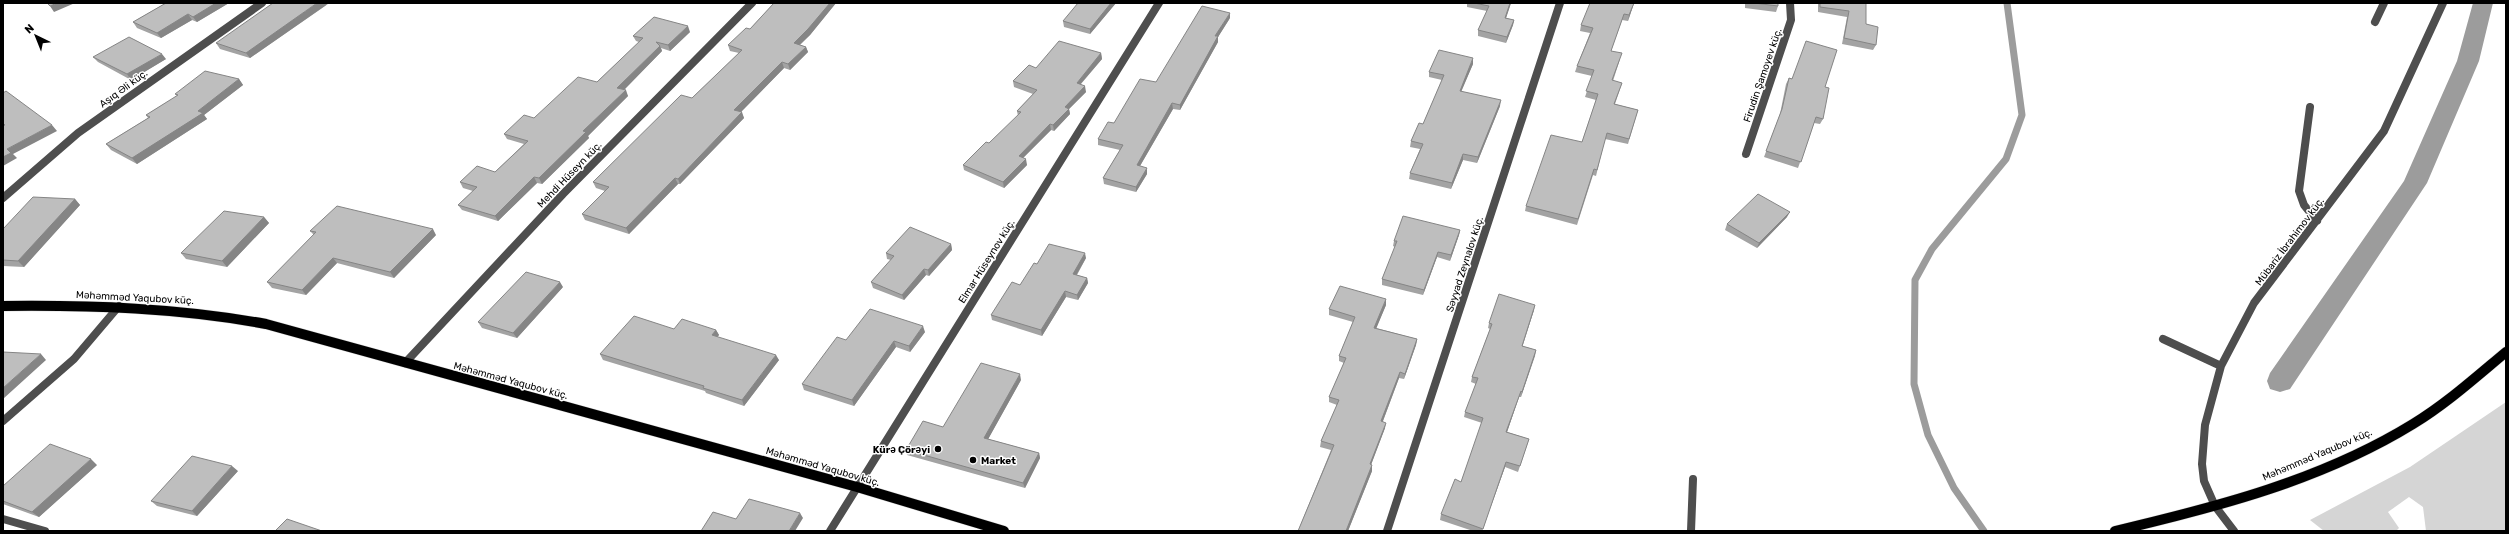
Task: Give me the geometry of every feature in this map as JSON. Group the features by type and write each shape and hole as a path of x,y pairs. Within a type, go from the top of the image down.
{"main road":[{"name":"Məhəmməd Yaqubov küç.","path":"3,306 119,306 234,318 322,339 857,487 1004,531"},
{"name":"Məhəmməd Yaqubov küç.","path":"2115,531 2215,506 2291,480 2400,432 2468,384 2506,352"}],"street":[{"name":"Aşıq Əli küç.","path":"3,198 78,133 262,3"},
{"name":"Mehdi Hüseyn küç.","path":"405,363 564,194 752,3"},
{"name":"Elmar Hüseynov küç.","path":"830,531 1159,3"},
{"name":"Səyyad Zeynalov küç.","path":"1388,531 1560,3"},
{"name":"Firudin Şamoyev küç.","path":"1746,154 1791,20 1790,3"},
{"path":"2375,22 2384,3"},
{"name":"Mübariz İbrahimov küç.","path":"2234,531 2215,506 2204,482 2202,464 2205,425 2221,366 2254,303 2384,131 2443,3"},
{"path":"2310,108 2299,191 2304,205 2317,221"},
{"path":"3,421 74,358 119,306"},
{"path":"2163,339 2221,366"},
{"path":"1691,531 1692,479"},
{"path":"3,519 45,531"}],"shaded area":[{"path":"2506,402 2506,531 2426,531 2423,507 2409,497 2388,512 2399,528 2396,531 2324,531 2310,520 2410,467"}],"building":[{"path":"47,3 57,3 50,6"},
{"path":"166,3 216,3 193,17 188,14 157,33 133,22"},
{"path":"273,3 317,3 246,53 216,43"},
{"path":"774,3 830,3 794,43 806,47 788,64 782,62 734,110 742,112 678,179 675,178 626,228 582,214 609,187 593,182 681,95 692,98 742,50 728,45 746,28 750,29"},
{"path":"1078,3 1111,3 1090,29 1063,21"},
{"path":"1474,3 1510,3 1505,18 1514,20 1507,37 1478,30 1489,6"},
{"path":"1590,3 1634,3 1629,15 1624,14 1611,51 1622,53 1612,80 1622,83 1614,104 1638,110 1629,139 1607,133 1597,170 1594,169 1578,219 1526,206 1551,135 1582,142 1598,94 1586,91 1594,70 1577,66 1593,28 1581,25"},
{"path":"1754,3 1778,3 1778,6"},
{"path":"1820,3 1866,3 1866,24 1878,27 1876,45 1844,38 1849,11 1820,7"},
{"path":"1202,6 1230,13 1215,36 1218,36 1180,105 1172,103 1137,165 1147,168 1136,187 1103,178 1123,145 1098,139 1108,122 1114,123 1140,79 1156,82"},
{"path":"654,17 688,26 668,45 656,42 660,46 617,88 626,90 583,131 586,132 539,178 534,177 495,216 458,205 477,187 460,182 477,166 495,172 528,141 504,134 524,115 534,118 578,77 597,82 643,38 633,36"},
{"path":"129,37 162,54 127,74 93,57"},
{"path":"1059,41 1101,53 1077,83 1085,86 1065,107 1069,109 1053,125 1050,124 1019,156 1026,159 1003,182 963,165 986,142 989,143 1021,112 1017,111 1037,90 1013,81 1029,65 1036,68"},
{"path":"1806,41 1837,50 1825,87 1829,88 1823,119 1816,117 1801,162 1766,151 1782,109 1789,78 1792,79"},
{"path":"1439,50 1473,58 1460,91 1501,100 1478,157 1463,154 1452,183 1410,173 1423,144 1411,141 1419,123 1423,124 1444,75 1429,72"},
{"path":"205,71 239,79 198,111 203,113 132,158 106,144 150,117 146,115 178,95 175,94"},
{"path":"6,91 52,125 7,149 11,153 3,157 3,126 5,125 3,123 3,93"},
{"path":"1758,194 1790,212 1759,243 1727,224"},
{"path":"33,197 75,199 18,261 3,260 3,229"},
{"path":"337,206 433,229 390,272 333,258 302,290 267,282 316,232 310,231"},
{"path":"224,211 264,217 222,261 181,253"},
{"path":"1403,216 1460,230 1451,255 1438,252 1424,290 1382,279 1397,241 1394,241"},
{"path":"910,227 951,244 928,270 924,269 902,295 871,282 894,256 886,253"},
{"path":"1049,244 1085,253 1073,274 1087,278 1077,295 1065,291 1041,330 991,315 1012,282 1020,285 1034,263 1037,264"},
{"path":"526,272 560,282 513,333 478,322"},
{"path":"1340,286 1386,299 1374,328 1417,339 1405,374 1400,372 1381,421 1386,423 1370,464 1372,465 1346,531 1298,531 1334,445 1321,441 1339,400 1329,397 1346,358 1339,356 1355,317 1329,309"},
{"path":"1499,294 1535,305 1522,346 1536,350 1522,392 1521,391 1506,432 1529,439 1520,466 1506,462 1483,529 1441,514 1455,479 1461,482 1483,418 1465,412 1478,378 1472,377 1492,324 1489,323"},
{"path":"870,309 923,326 909,346 894,341 852,400 802,384 837,337 846,340"},
{"path":"634,316 674,329 682,319 716,330 712,335 776,355 742,400 703,388 704,386 600,354"},
{"path":"3,352 41,354 3,388"},
{"path":"981,363 1020,374 984,438 1039,453 1023,483 906,450 923,421 943,427"},
{"path":"50,444 91,459 32,512 3,501 3,486"},
{"path":"192,456 232,466 192,511 151,501"},
{"path":"749,499 800,513 789,531 701,531 713,512 736,519"},
{"path":"287,519 322,531 275,531"}],"waterway":[{"path":"1984,531 1954,488 1928,435 1914,384 1915,280 1932,249 2006,159 2022,115 2007,3"},
{"path":"2280,381 2415,183 2468,61 2483,3"}],"place":[{"name":"Kürə Çörəyi","path":"938,449"},
{"name":"Market","path":"973,460"}]}
